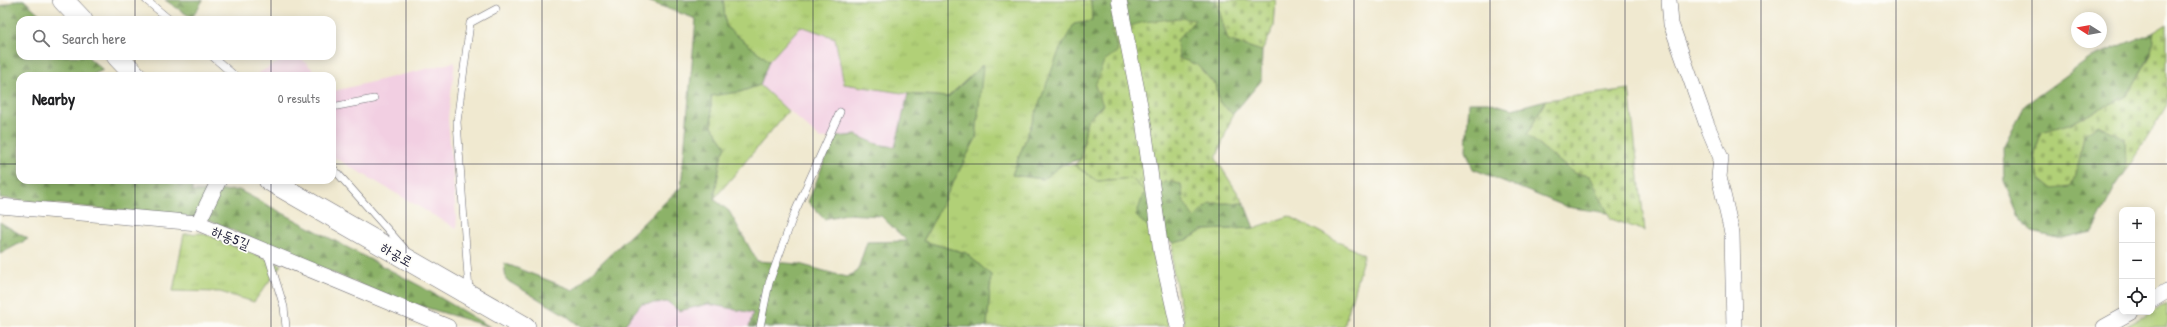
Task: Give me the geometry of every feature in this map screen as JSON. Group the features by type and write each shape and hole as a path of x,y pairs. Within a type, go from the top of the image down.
{"main road":[{"path":"63,0 78,16"},
{"path":"121,60 132,72"},
{"name":"하공로","path":"276,184 525,327"}],"street":[{"path":"1119,0 1142,120 1161,251 1178,327"},
{"path":"1670,0 1671,24 1707,125 1721,158 1719,177 1732,233 1734,327"},
{"path":"198,223 216,184"},
{"name":"하동5길","path":"0,206 198,223 448,327"},
{"path":"2155,298 2167,291"},
{"path":"2104,327 2126,315"}],"lane":[{"path":"146,0 165,16"},
{"path":"470,295 457,122 470,24 496,9"},
{"path":"217,60 230,72"},
{"path":"336,106 374,99"},
{"path":"760,327 769,283 794,214 840,112"},
{"path":"336,172 420,267"},
{"path":"267,252 284,307 286,327"}],"shaded area":[{"path":"801,25 835,38 844,84 908,94 895,147 877,144 856,135 821,139 760,85 769,61"},
{"path":"282,60 303,60 315,72 261,72"},
{"path":"455,62 448,118 457,229 336,158 336,91"},
{"path":"668,302 679,311 708,304 754,313 749,327 623,327 641,304"}],"green space":[{"path":"17,0 24,0 42,16 16,16 16,60 92,60 103,70 99,72 16,72 16,184 192,184 192,192 239,190 422,287 490,327 385,295 208,220 0,198 0,7"},
{"path":"165,0 203,0 193,16 189,16"},
{"path":"645,0 723,0 726,27 769,61 760,85 740,92 711,96 712,126 726,146 721,157 714,199 729,211 757,261 799,264 846,277 857,272 867,242 907,241 881,216 846,214 824,219 808,202 834,137 856,135 877,144 895,147 908,94 948,97 983,65 976,138 923,241 966,253 991,275 987,327 749,327 753,313 708,304 679,311 668,302 641,304 623,327 581,327 564,314 506,280 504,263 573,290 681,187 696,19"},
{"path":"723,0 1091,0 1092,21 1034,118 1012,175 1043,179 1063,164 1074,165 1098,181 1131,178 1147,193 1137,216 1149,228 1169,327 987,327 991,275 966,253 923,241 976,138 982,65 948,97 908,94 844,84 835,38 801,26 769,61 726,27"},
{"path":"1091,0 1216,0 1228,40 1262,51 1261,81 1233,114 1219,102 1216,86 1197,65 1179,58 1177,40 1194,20 1112,31 1118,51 1095,86 1103,104 1087,120 1081,159 1063,164 1043,179 1012,175 1059,51 1074,24 1092,21"},
{"path":"1216,0 1276,0 1274,27 1262,51 1228,40"},
{"path":"1179,18 1195,20 1177,40 1179,58 1197,65 1216,86 1219,102 1233,114 1216,159 1244,203 1210,203 1194,218 1184,202 1181,184 1166,181 1147,193 1131,178 1097,181 1074,165 1081,159 1087,120 1103,105 1095,86 1104,61 1118,51 1112,31 1144,22"},
{"path":"2167,24 2167,105 2126,171 2125,138 2098,125 2084,134 2079,162 2071,187 2051,189 2039,179 2034,154 2042,132 2072,123 2127,96 2151,55 2154,32"},
{"path":"2154,32 2151,54 2127,96 2072,123 2042,132 2034,154 2039,179 2051,189 2079,162 2084,134 2098,125 2125,138 2126,171 2115,187 2092,232 2062,239 2032,232 2018,214 2004,181 2003,147 2025,105 2092,57"},
{"path":"760,85 788,111 714,199 721,157 726,146 712,126 711,95 740,92"},
{"path":"1629,89 1645,231 1611,219 1590,176 1574,173 1527,135 1546,100"},
{"path":"1546,100 1527,135 1574,173 1590,176 1608,213 1567,207 1473,169 1466,150 1469,102 1488,102 1512,109"},
{"path":"1166,181 1181,184 1184,202 1195,217 1210,203 1244,203 1254,228 1203,230 1187,240 1173,243 1149,228 1136,216 1143,195"},
{"path":"1289,216 1364,255 1344,327 1185,327 1172,266 1173,243 1187,240 1203,230 1254,228"},
{"path":"0,222 28,239 0,254"},
{"path":"203,233 281,265 254,302 220,292 173,291 184,234"},
{"path":"2167,304 2167,327 2125,327 2147,315 2155,315 2155,311"}]}
